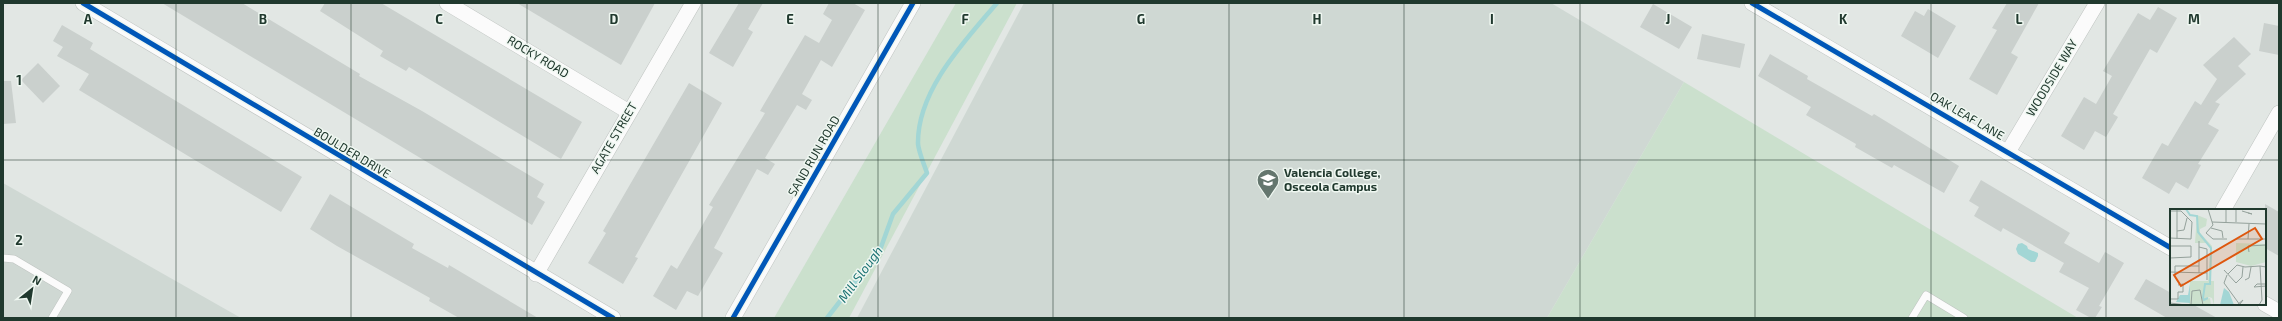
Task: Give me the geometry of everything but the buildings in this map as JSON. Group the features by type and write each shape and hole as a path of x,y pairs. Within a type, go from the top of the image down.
{"street":[{"name":"BOULDER DRIVE","path":"83,3 612,318"},
{"name":"ROCKY ROAD","path":"447,3 629,112"},
{"name":"AGATE STREET","path":"536,274 693,3"},
{"name":"SAND RUN ROAD","path":"732,318 913,3"},
{"name":"OAK LEAF LANE","path":"1752,3 2170,247"},
{"name":"WOODSIDE WAY","path":"2008,152 2097,3"},
{"path":"2224,209 2279,113"},
{"path":"2266,305 2279,312"}],"lane":[{"path":"3,258 14,259 68,291 52,318"},
{"path":"1912,318 1926,295 1964,318"}],"shaded area":[{"name":"Valencia College, Osceola Campus","path":"1024,3 1551,3 1684,82 1547,318 857,318"},
{"path":"3,183 241,318 3,318"}],"green space":[{"path":"956,3 1017,3 849,318 774,318"},
{"path":"1684,82 2078,318 1547,318"}],"water":[{"path":"2022,243 2027,246 2028,249 2038,253 2035,262 2031,262 2018,254 2016,249 2018,244"}],"waterway":[{"name":"Mill Slough","path":"827,318 880,250 893,214 927,173 920,155 918,144 920,124 925,105 945,68 971,33 997,3"}],"cycle path":[{"path":"83,3 613,318"},
{"path":"733,318 913,3"},
{"path":"1752,3 2170,247"}],"place":[{"name":"Valencia College, Osceola Campus","path":"1268,200"}]}
